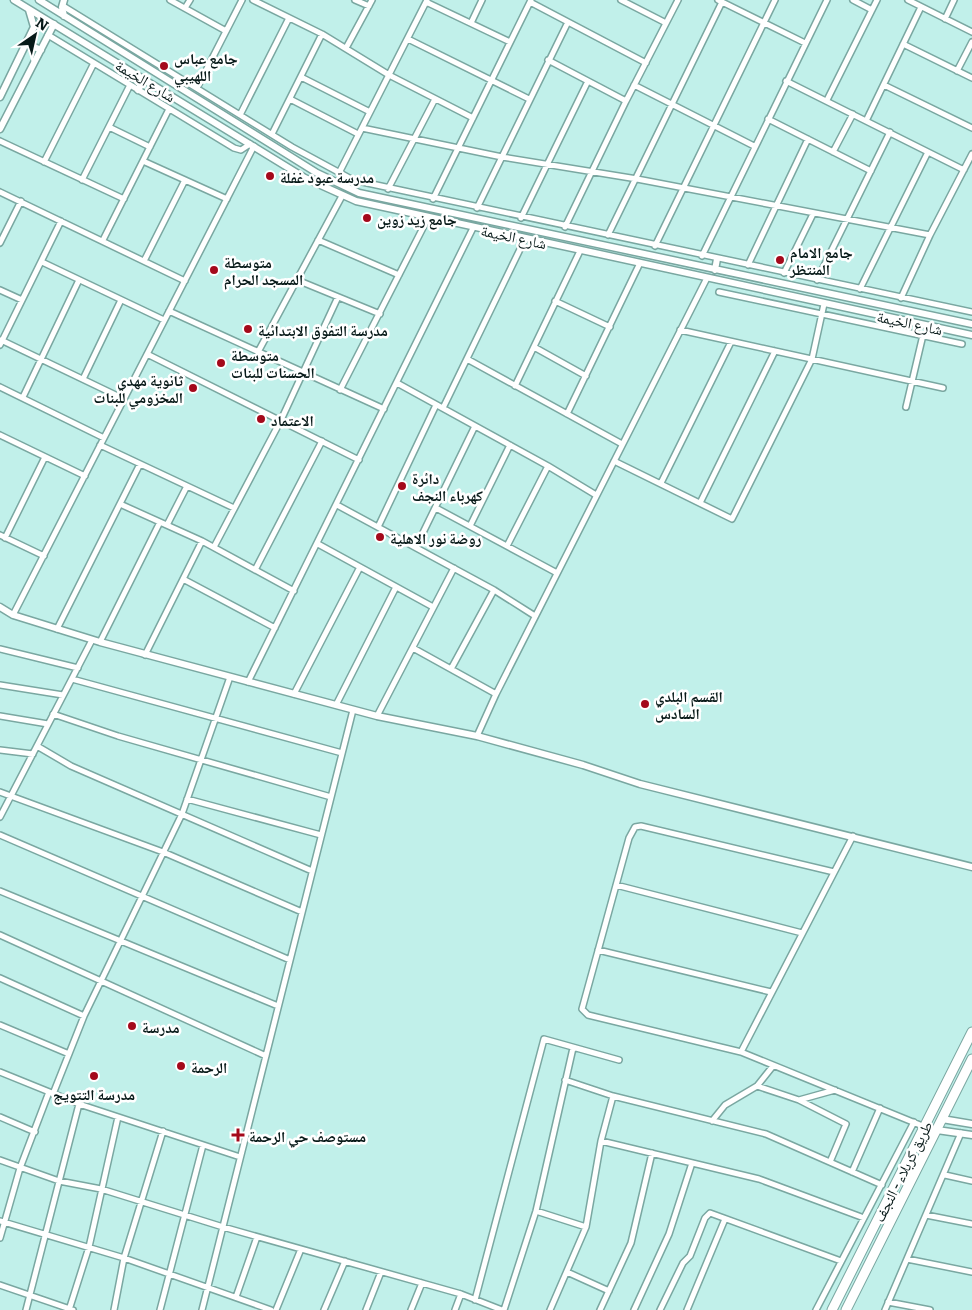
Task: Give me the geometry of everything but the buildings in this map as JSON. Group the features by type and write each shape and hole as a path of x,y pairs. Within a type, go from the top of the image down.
{"highway":[{"name":"طريق کربلاء - النجف","path":"832,1310 972,1032"},
{"path":"846,1310 972,1059"}],"street":[{"name":"شارع الخيمة","path":"14,0 311,181 342,196 376,207 972,335"},
{"name":"شارع الخيمة","path":"39,0 287,155 340,185 379,198 972,324"},
{"path":"57,0 292,147 360,183 972,312"},
{"path":"170,0 226,31"},
{"path":"185,8 190,0"},
{"path":"197,88 242,0"},
{"path":"253,0 322,34 389,75 473,118"},
{"path":"356,0 369,6"},
{"path":"346,48 372,0"},
{"path":"471,23 482,0"},
{"path":"621,0 630,2 666,23"},
{"path":"565,227 626,101 678,0"},
{"path":"654,246 775,0"},
{"path":"702,256 754,146 827,0"},
{"path":"853,0 872,10"},
{"path":"827,100 877,0"},
{"path":"908,0 972,32"},
{"path":"945,19 954,0"},
{"path":"338,173 427,1 510,42"},
{"path":"433,199 530,1 646,63"},
{"path":"608,236 637,179 720,1 805,44"},
{"path":"63,2 64,16"},
{"path":"866,121 921,6"},
{"path":"0,97 34,27 28,8"},
{"path":"240,115 289,18"},
{"path":"477,208 568,22"},
{"path":"0,129 54,24"},
{"path":"272,134 322,34"},
{"path":"48,35 236,150 252,145"},
{"path":"408,39 530,99"},
{"path":"957,71 972,42"},
{"path":"27,44 40,50"},
{"path":"903,44 972,78"},
{"path":"548,60 626,101"},
{"path":"44,162 94,63"},
{"path":"301,77 370,112"},
{"path":"138,90 144,79"},
{"path":"521,218 588,81"},
{"path":"786,81 964,170"},
{"path":"82,180 130,85"},
{"path":"634,85 754,146"},
{"path":"884,85 972,128"},
{"path":"388,189 415,140 435,98"},
{"path":"290,100 358,134"},
{"path":"199,113 205,111 203,102"},
{"path":"103,240 169,109"},
{"path":"833,152 853,114"},
{"path":"768,119 871,171"},
{"path":"109,127 150,147"},
{"path":"234,134 235,128 244,128"},
{"path":"362,128 502,157 637,179 890,229 930,235"},
{"path":"818,280 890,132"},
{"path":"748,265 808,139"},
{"path":"0,141 124,199"},
{"path":"13,615 185,281 252,145"},
{"path":"287,155 292,147"},
{"path":"860,289 928,152"},
{"path":"900,298 972,154"},
{"path":"143,161 227,198"},
{"path":"144,260 186,180"},
{"path":"0,192 185,281"},
{"path":"258,352 342,196"},
{"path":"0,243 21,201"},
{"path":"784,273 813,214"},
{"path":"340,390 428,218"},
{"path":"62,221 1,342 41,358 124,399"},
{"path":"248,682 474,228"},
{"path":"443,408 525,239"},
{"path":"318,240 399,275"},
{"path":"591,253 611,254 613,251 610,248"},
{"path":"515,386 580,250"},
{"path":"568,414 610,327 638,263 633,259 635,256 651,256"},
{"path":"715,270 717,259"},
{"path":"42,262 164,320"},
{"path":"477,736 535,616 706,278"},
{"path":"22,397 79,280"},
{"path":"297,280 380,314"},
{"path":"0,290 22,300"},
{"path":"719,292 962,344"},
{"path":"214,547 281,420 338,297"},
{"path":"83,379 121,300"},
{"path":"555,301 610,327"},
{"path":"614,460 732,519 812,359 824,304"},
{"path":"169,311 384,409"},
{"path":"945,330 948,319"},
{"path":"680,330 944,388"},
{"path":"906,407 923,335"},
{"path":"661,483 731,342"},
{"path":"534,347 586,376"},
{"path":"700,503 775,351"},
{"path":"147,354 359,460"},
{"path":"467,359 622,444"},
{"path":"397,383 548,466 596,495"},
{"path":"0,387 104,438"},
{"path":"378,527 436,404"},
{"path":"416,547 475,426"},
{"path":"0,444 2,436 85,476"},
{"path":"256,570 322,441"},
{"path":"100,445 234,508"},
{"path":"470,526 510,445"},
{"path":"44,556 3,536 45,457"},
{"path":"57,629 140,464"},
{"path":"507,546 548,466"},
{"path":"167,525 187,486"},
{"path":"120,504 202,540 294,591"},
{"path":"337,504 494,590 535,616"},
{"path":"436,508 557,574"},
{"path":"100,642 160,522"},
{"path":"145,654 202,540"},
{"path":"318,544 433,607"},
{"path":"294,694 360,567"},
{"path":"377,716 454,568"},
{"path":"183,579 275,628"},
{"path":"336,705 396,587"},
{"path":"451,669 494,590"},
{"path":"0,607 13,615 92,640 248,682 377,716 477,736 583,765 640,784 972,867"},
{"path":"0,817 92,640"},
{"path":"413,648 496,694"},
{"path":"0,649 78,668"},
{"path":"0,1238 2,1222 34,1132 84,1016 182,814 230,677"},
{"path":"72,679 342,753"},
{"path":"0,685 63,695"},
{"path":"202,1310 353,710"},
{"path":"53,714 201,760 331,797"},
{"path":"0,716 48,724"},
{"path":"37,746 72,766 312,871"},
{"path":"0,750 33,754"},
{"path":"0,792 163,852 302,912"},
{"path":"187,799 321,835"},
{"path":"834,872 641,826 632,830 582,1009 584,1013 741,1052 925,1127"},
{"path":"0,835 290,960"},
{"path":"741,1052 853,836"},
{"path":"616,885 802,933"},
{"path":"0,891 278,1006"},
{"path":"0,935 266,1056"},
{"path":"598,950 772,992"},
{"path":"0,978 84,1016"},
{"path":"0,1025 69,1054"},
{"path":"476,1300 544,1038 619,1060"},
{"path":"0,1160 59,1181 101,1189 144,1201 257,1237 461,1294 503,1310 536,1211 564,1080 573,1048"},
{"path":"712,1121 726,1105 757,1086 773,1066"},
{"path":"0,1072 79,1104 240,1157"},
{"path":"564,1080 613,1096 766,1134 882,1185"},
{"path":"757,1086 799,1100 846,1124 830,1162"},
{"path":"799,1100 835,1090"},
{"path":"550,1310 586,1227 601,1141 613,1096"},
{"path":"26,1310 79,1104"},
{"path":"852,1172 880,1108"},
{"path":"0,1286 71,1310 89,1247 118,1116"},
{"path":"0,1118 34,1132"},
{"path":"942,1119 972,1124"},
{"path":"816,1310 914,1122"},
{"path":"950,1132 956,1122"},
{"path":"936,1130 972,1135"},
{"path":"114,1310 124,1258 144,1201 163,1131"},
{"path":"884,1310 962,1133"},
{"path":"601,1141 759,1179 864,1218"},
{"path":"160,1310 203,1145"},
{"path":"600,1310 630,1243 652,1153"},
{"path":"634,1310 670,1234 692,1163"},
{"path":"945,1175 972,1181"},
{"path":"536,1211 586,1227"},
{"path":"660,1310 683,1263 690,1256 705,1218 710,1213 841,1260"},
{"path":"926,1215 972,1224"},
{"path":"687,1310 726,1218"},
{"path":"2,1222 124,1258 208,1286 271,1310"},
{"path":"236,1297 257,1237"},
{"path":"276,1310 301,1249"},
{"path":"907,1259 972,1272"},
{"path":"324,1310 345,1262"},
{"path":"366,1310 381,1272"},
{"path":"567,1272 608,1290"},
{"path":"412,1310 422,1283"},
{"path":"454,1310 461,1294"},
{"path":"888,1302 930,1310"}],"place":[{"name":"جامع عباس اللهيبي","path":"164,66"},
{"name":"مدرسة عبود غفلة","path":"270,176"},
{"name":"جامع زيد زوين","path":"367,218"},
{"name":"جامع الامام المنتظر","path":"780,260"},
{"name":"متوسطة المسجد الحرام","path":"214,270"},
{"name":"مدرسة التفوق الابتدائية","path":"248,329"},
{"name":"متوسطة الحسنات للبنات","path":"221,363"},
{"name":"ثانوية مهدي المخزومي للبنات","path":"193,388"},
{"name":"الاعتماد","path":"261,419"},
{"name":"دائرة كهرباء النجف","path":"402,486"},
{"name":"روضة نور الاهلية","path":"380,537"},
{"name":"القسم البلدي السادس","path":"645,704"},
{"name":"مدرسة","path":"132,1026"},
{"name":"الرحمة","path":"181,1066"},
{"name":"مدرسة التتويج","path":"94,1076"},
{"name":"مستوصف حي الرحمة","path":"238,1135"}]}
